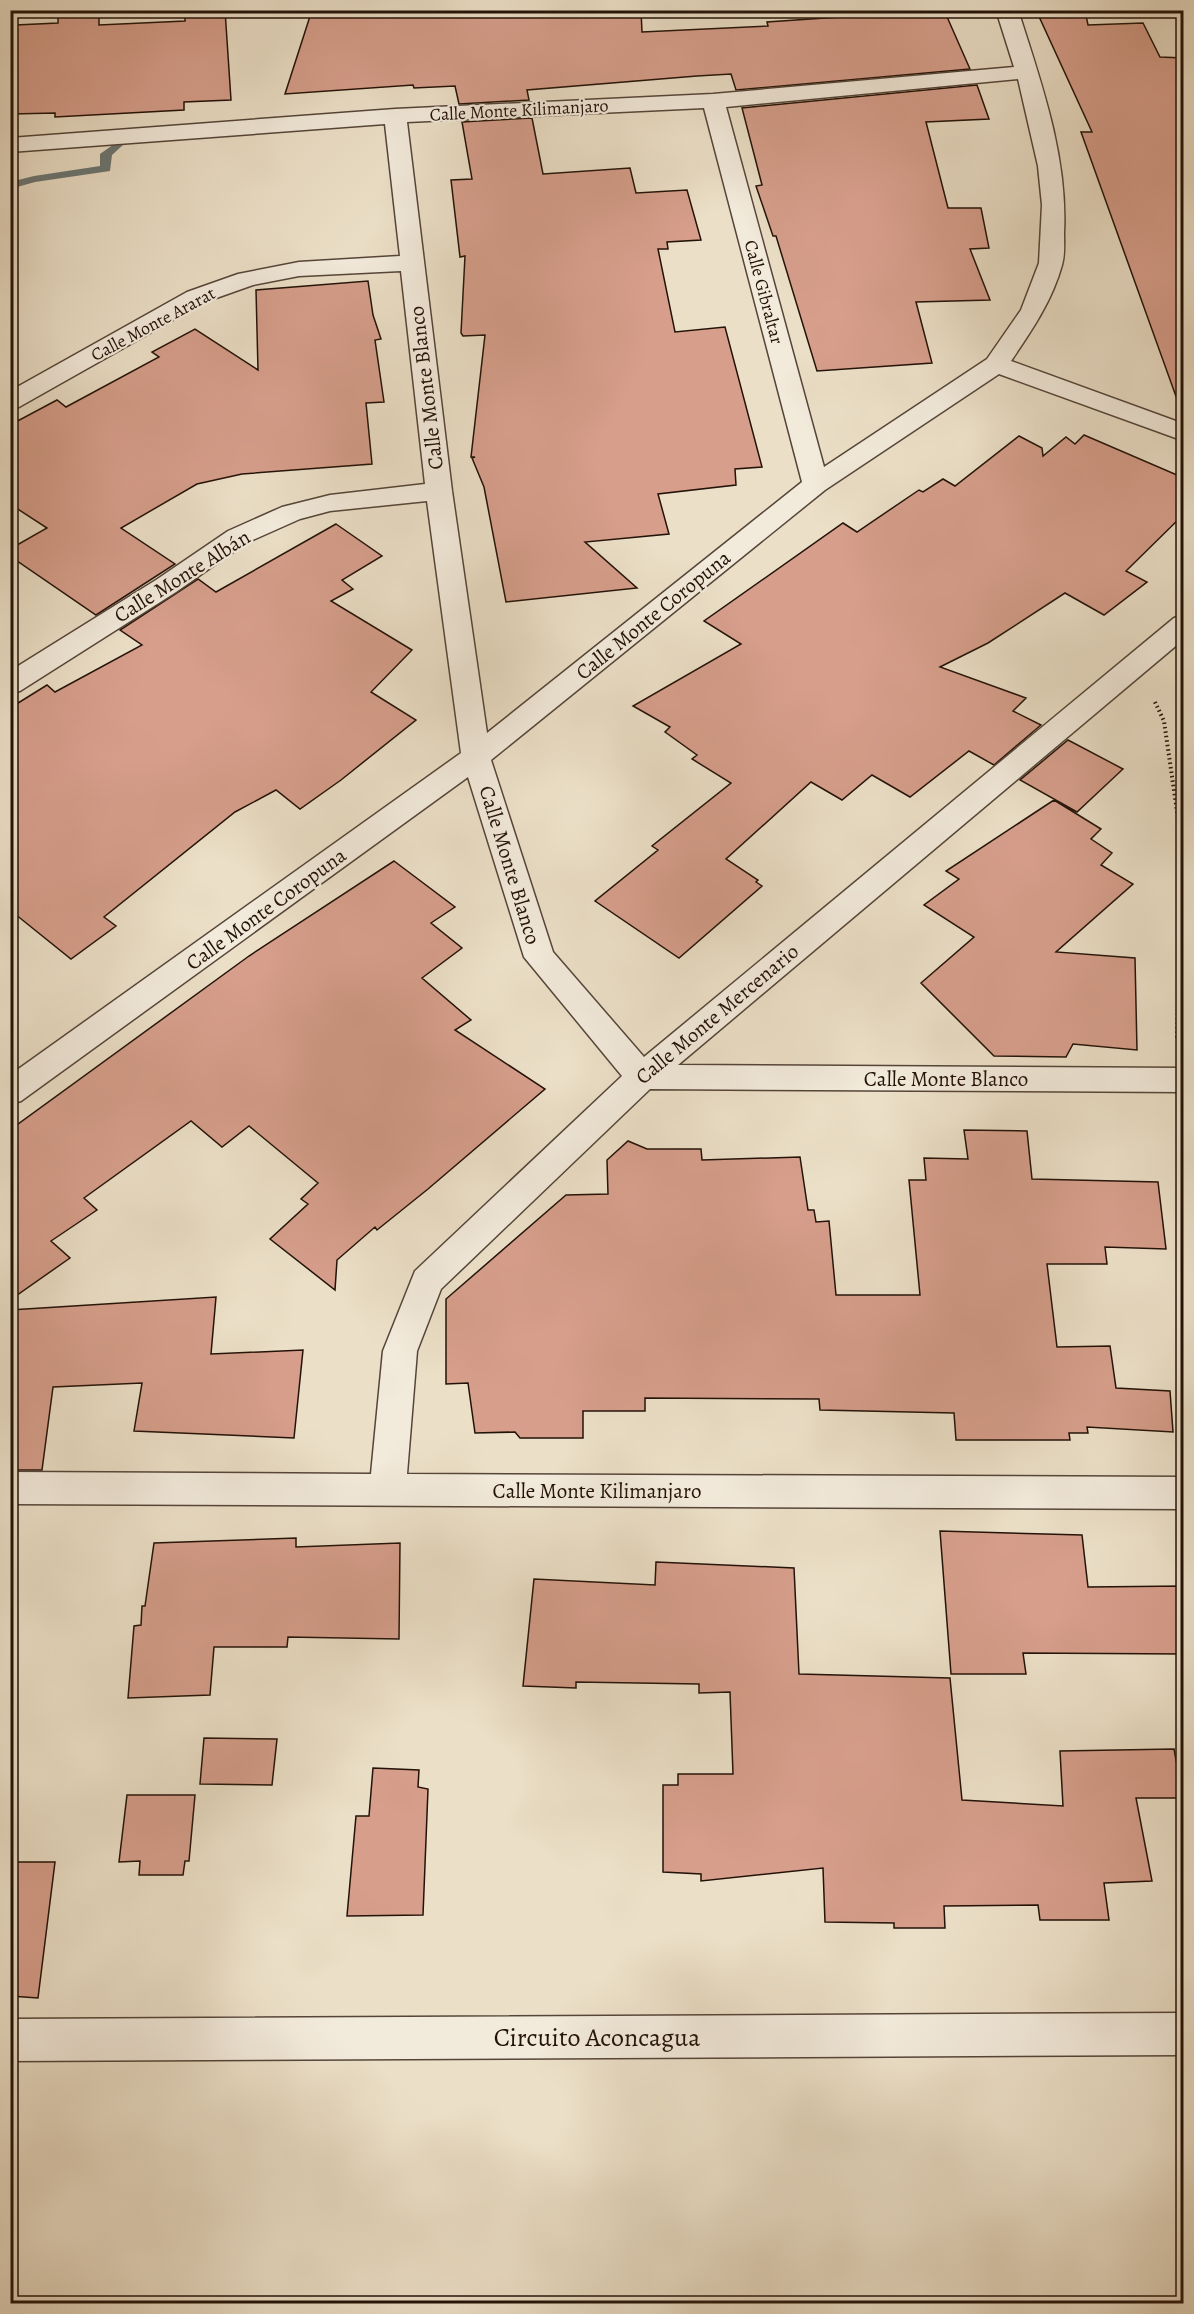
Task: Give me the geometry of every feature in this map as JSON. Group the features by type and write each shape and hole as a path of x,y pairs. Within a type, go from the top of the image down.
{"street":[{"name":"Calle Monte Coropuna","path":"10,1092 476,757 816,484 996,364 1033,310 1051,263 1054,205 1050,166 1027,72 1007,10"},
{"name":"Calle Monte Kilimanjaro","path":"10,145 395,116 713,101 1027,72"},
{"name":"Calle Gibraltar","path":"713,101 816,484"},
{"name":"Calle Monte Blanco","path":"395,116 439,491 476,757 539,957 642,1077 1179,1080"},
{"name":"Calle Monte Ararat","path":"10,402 196,297 247,279 299,269 411,263"},
{"path":"996,364 1184,433"},
{"name":"Calle Monte Albán","path":"10,684 166,586 237,537 291,513 330,503 439,491"},
{"name":"Calle Monte Mercenario","path":"388,1490 400,1352 427,1281 642,1077 1184,624"},
{"name":"Calle Monte Kilimanjaro","path":"10,1488 1184,1493"},
{"name":"Circuito Aconcagua","path":"10,2040 1184,2034"}],"path":[{"path":"1136,663 1164,721 1182,846 1179,1080"}],"building":[{"path":"58,10 99,10 99,25 185,21 185,10 225,10 231,100 184,102 184,110 55,117 55,113 12,114 16,25 58,23"},
{"path":"312,10 641,10 642,32 768,26 767,22 854,16 853,14 896,10 944,10 970,69 736,90 731,74 697,76 527,90 529,100 459,104 455,86 414,88 413,85 285,94"},
{"path":"1036,10 1085,10 1088,25 1143,23 1160,57 1184,58 1184,401 1178,402 1081,132 1092,132"},
{"path":"977,85 989,119 926,122 948,208 981,208 989,248 970,249 990,300 916,302 932,363 817,371 776,236 773,236 756,186 762,185 742,108"},
{"path":"532,118 543,174 630,168 636,193 687,190 701,240 667,242 668,249 658,249 675,332 725,327 762,467 735,469 736,485 658,494 669,534 585,542 637,588 506,602 484,487 472,458 475,457 471,457 485,335 463,336 461,333 465,256 460,257 451,180 472,179 462,122"},
{"path":"368,281 373,315 381,339 375,340 384,402 366,403 372,464 242,474 197,484 121,528 175,564 96,615 10,556 10,549 47,528 10,504 10,425 57,400 66,407 159,357 152,352 195,329 258,370 256,290"},
{"path":"1084,435 1184,478 1184,514 1126,571 1147,582 1104,615 1065,593 988,643 940,667 1026,698 1013,711 1041,725 994,765 969,751 910,797 872,775 842,800 811,782 726,859 758,880 756,882 762,886 679,958 595,901 658,850 652,846 731,783 692,759 697,755 665,732 670,727 633,706 741,644 704,621 843,523 857,532 919,490 923,492 943,479 955,486 1019,436 1042,448 1043,456 1066,437 1075,444"},
{"path":"336,524 382,556 342,580 353,589 331,601 412,650 371,692 416,720 341,780 300,809 276,790 235,812 104,917 116,926 71,959 10,910 10,708 47,685 55,692 142,645 120,630 198,579 216,592"},
{"path":"1068,740 1123,769 1077,812 1020,780"},
{"path":"1054,800 1101,829 1091,839 1112,853 1101,865 1133,884 1056,952 1135,958 1137,1050 1073,1044 1066,1057 994,1056 921,983 974,937 924,905 959,879 946,871"},
{"path":"394,861 455,907 431,923 462,948 422,978 471,1020 455,1030 545,1089 428,1189 377,1230 375,1227 337,1260 335,1290 270,1239 308,1204 301,1199 318,1183 249,1126 222,1147 191,1121 84,1198 97,1210 51,1241 70,1258 10,1300 10,1130 249,956"},
{"path":"964,1130 1027,1131 1032,1179 1158,1182 1166,1249 1105,1247 1107,1264 1047,1264 1057,1347 1110,1346 1116,1388 1170,1391 1173,1432 1087,1427 1088,1433 1069,1433 1070,1440 956,1440 954,1413 820,1410 819,1399 645,1398 645,1411 583,1411 583,1438 520,1438 515,1432 475,1433 468,1383 446,1384 446,1299 566,1195 608,1194 607,1160 628,1141 647,1149 701,1149 702,1160 800,1157 808,1210 814,1210 816,1222 829,1221 836,1295 920,1295 909,1180 926,1180 924,1158 968,1159"},
{"path":"216,1297 211,1354 303,1350 294,1438 134,1431 142,1383 53,1387 42,1470 10,1470 10,1310"},
{"path":"940,1531 1082,1535 1088,1587 1184,1586 1184,1654 1023,1653 1026,1674 951,1674"},
{"path":"296,1538 296,1547 400,1543 399,1639 288,1637 287,1647 214,1647 210,1695 128,1698 134,1626 141,1625 142,1606 145,1606 154,1543"},
{"path":"656,1562 794,1568 799,1674 950,1678 962,1800 1063,1806 1060,1751 1174,1749 1183,1798 1136,1798 1152,1881 1104,1883 1109,1920 1040,1920 1038,1905 944,1906 945,1928 894,1928 894,1923 825,1922 823,1868 701,1881 701,1874 663,1872 663,1785 678,1785 678,1774 733,1774 730,1692 699,1693 699,1684 576,1682 576,1688 523,1686 534,1579 655,1585"},
{"path":"204,1738 277,1739 272,1785 200,1784"},
{"path":"373,1768 419,1770 418,1787 428,1789 423,1915 347,1916 356,1816 369,1816"},
{"path":"127,1795 195,1795 189,1861 185,1861 183,1875 139,1875 140,1861 119,1862"},
{"path":"10,1862 55,1862 38,1998 10,1996"}],"waterway":[{"path":"10,186 34,179 106,169 106,154 117,145"}]}
